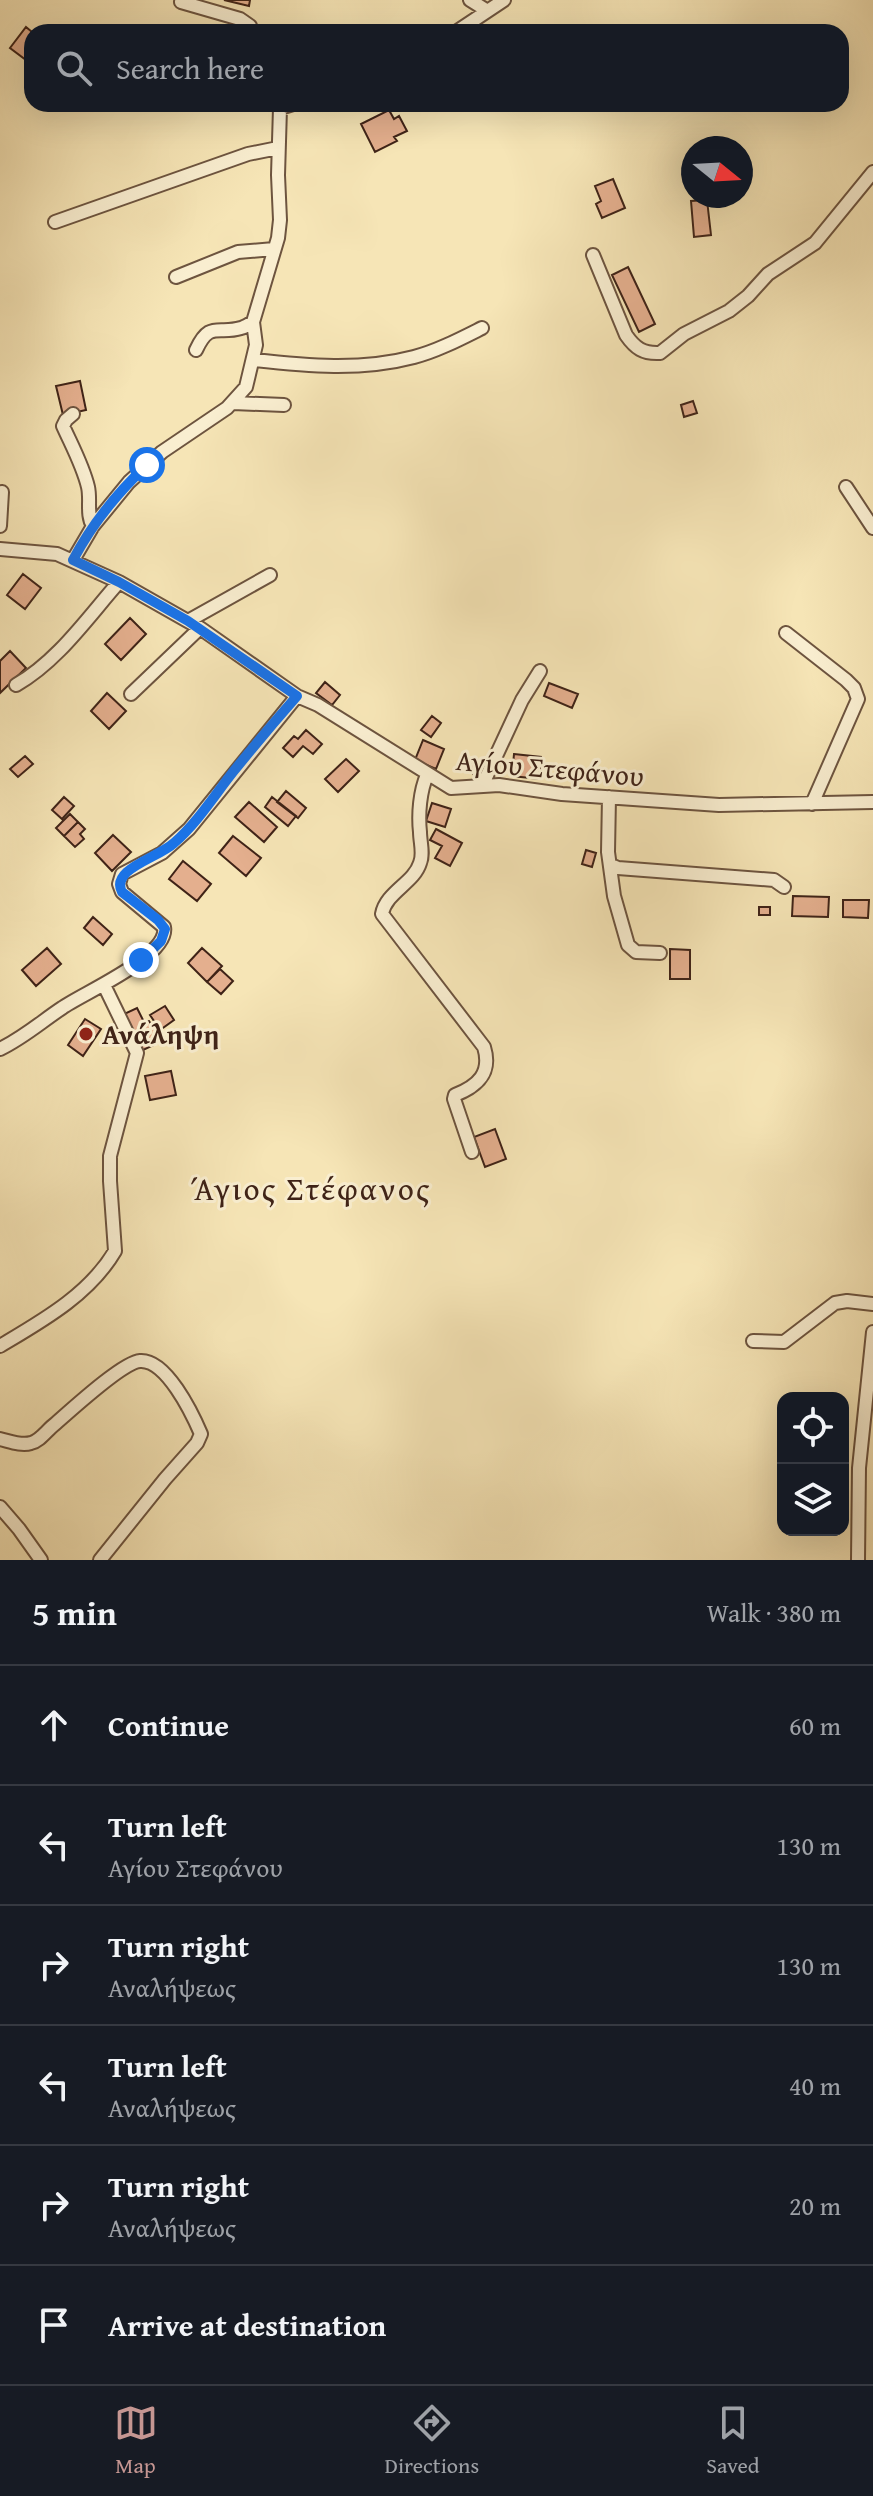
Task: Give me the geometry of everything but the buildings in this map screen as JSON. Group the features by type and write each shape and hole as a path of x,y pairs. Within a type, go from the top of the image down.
{"street":[{"path":"470,0 486,10"},
{"path":"467,24 504,0"},
{"path":"181,2 240,19 247,24"},
{"path":"73,560 111,502 147,465 233,403 246,387 256,345 253,322 280,220 280,112"},
{"path":"55,222 248,154 278,148"},
{"path":"593,255 626,335 641,351 660,353 684,334 703,326 744,300 765,277 815,243 873,172"},
{"path":"176,277 238,252 274,249"},
{"path":"196,350 201,339 216,328 239,329 253,322"},
{"path":"254,360 316,367 377,364 426,353 482,328"},
{"path":"233,403 284,405"},
{"path":"73,414 63,426 84,472 93,526"},
{"path":"846,487 873,528"},
{"path":"0,526 2,492"},
{"name":"Αγίου Στεφάνου","path":"0,549 49,553 73,560 119,582 200,628 297,696 318,705 451,788 483,784 562,794 707,804 873,802"},
{"path":"188,621 270,575"},
{"path":"16,685 49,661 119,582"},
{"path":"131,694 200,628"},
{"path":"786,633 846,680 854,688 858,699 812,804"},
{"path":"483,784 522,700 540,671"},
{"path":"0,1049 30,1032 64,1006 104,985 141,960 161,941 165,932 160,922 122,892 119,884 122,874 162,853 189,829 297,696"},
{"path":"427,775 422,788 419,824 421,863 385,905 382,914 484,1047 487,1063 483,1077 474,1086 455,1095 454,1099 472,1152"},
{"path":"609,797 608,852 614,896 628,945 636,952 660,953"},
{"path":"611,865 774,880 784,887"},
{"path":"0,1346 68,1303 115,1251 110,1156 137,1053 104,985"},
{"path":"753,1341 784,1342 835,1303 873,1304"},
{"path":"858,1560 859,1468 873,1332"},
{"path":"0,1439 30,1444 38,1440 122,1369 139,1361 155,1364 166,1372 201,1434 197,1443 100,1560"},
{"path":"0,1507 41,1560"}],"place":[{"name":"Ανάληψη","path":"86,1034"}],"district":[{"name":"Άγιος Στέφανος","path":"311,1189"}],"route":[{"path":"141,960 161,941 165,929 158,920 127,898 119,880 124,872 162,853 189,829 297,696 200,628 73,560 83,540 111,502 147,465"}]}
